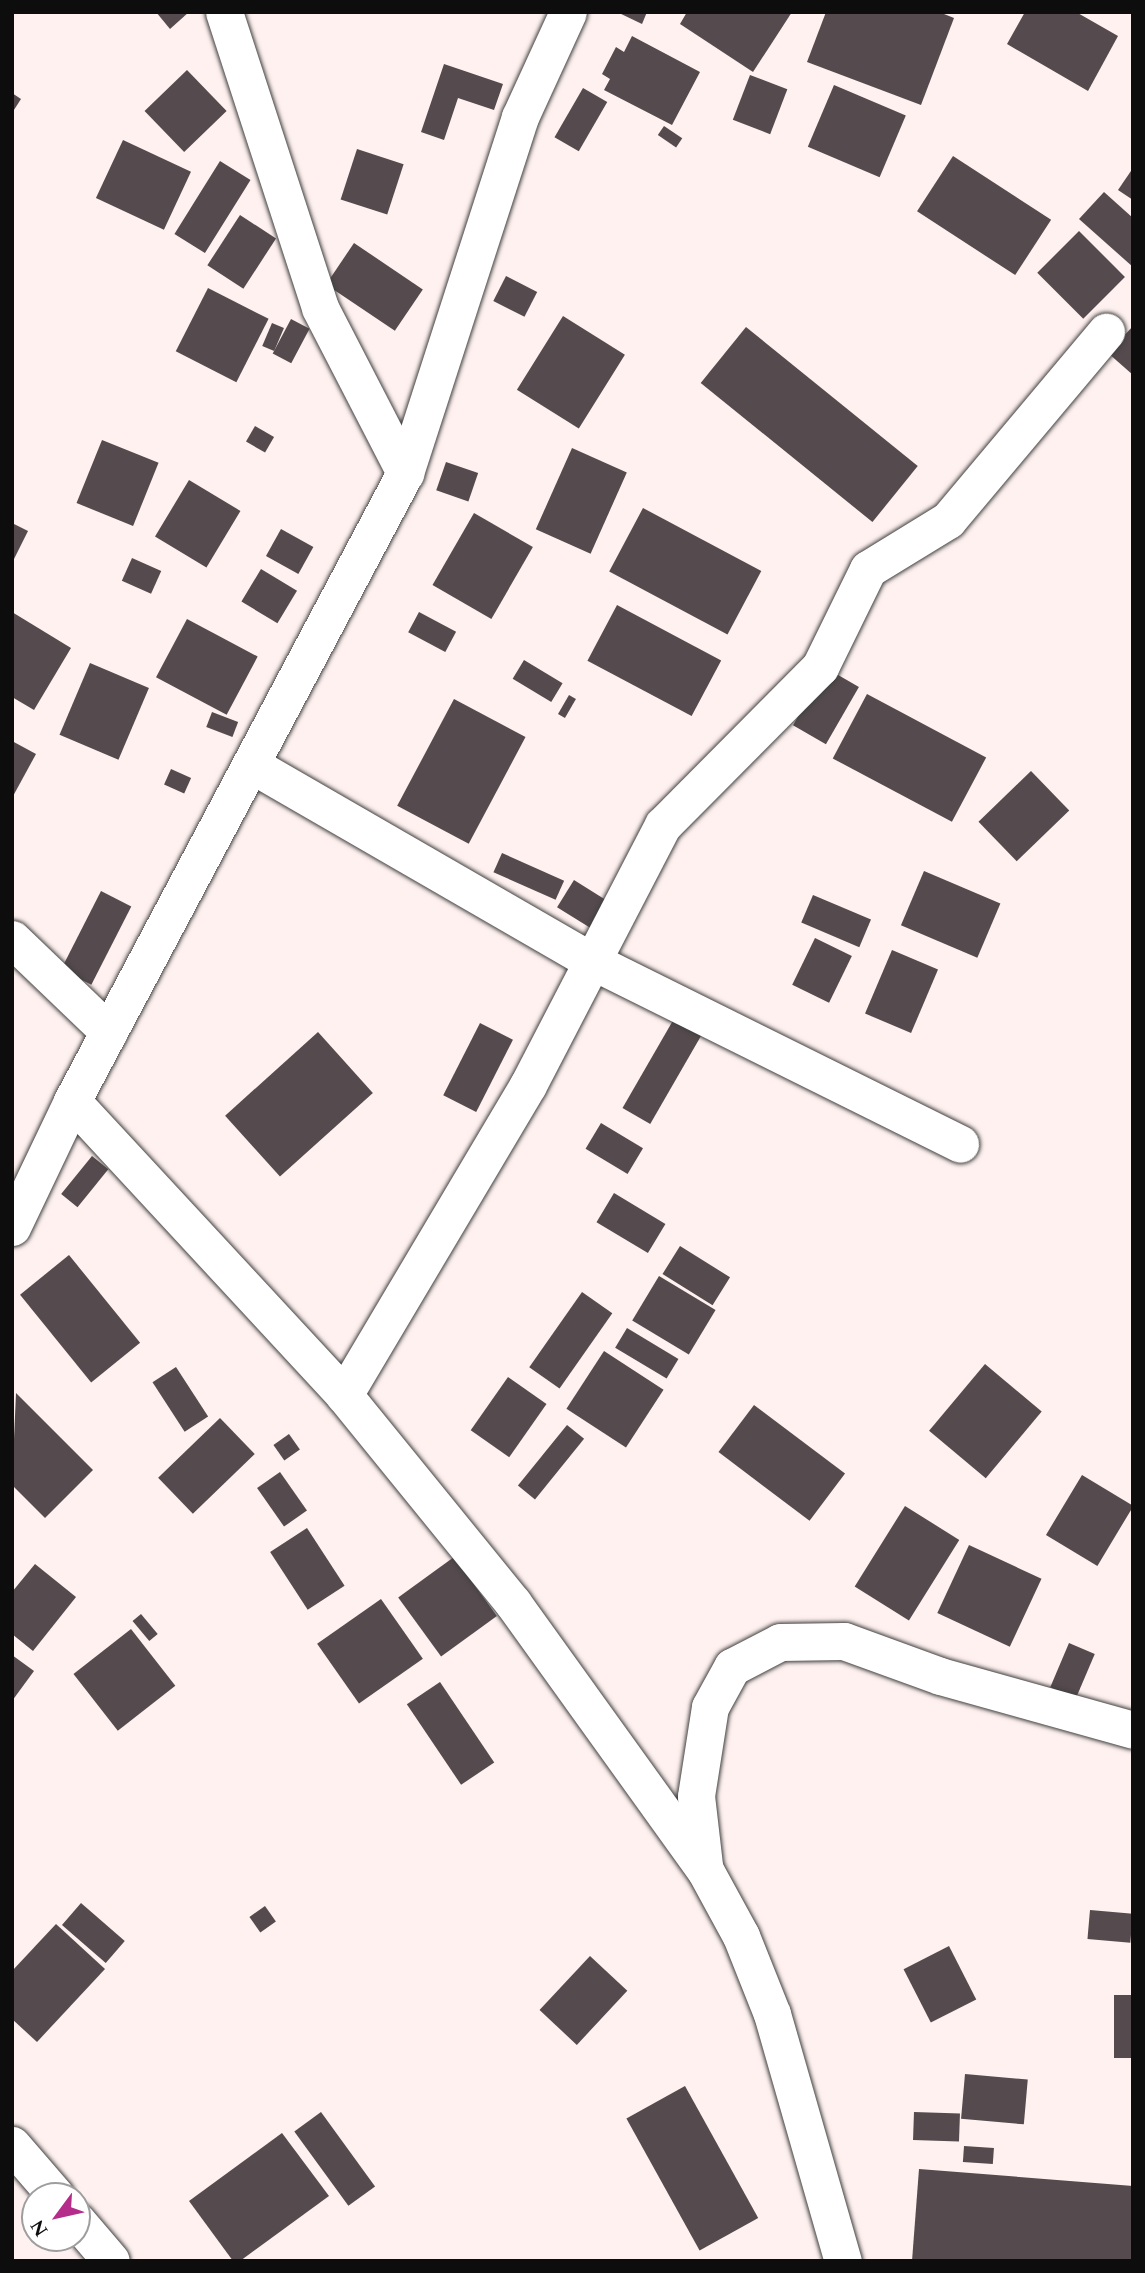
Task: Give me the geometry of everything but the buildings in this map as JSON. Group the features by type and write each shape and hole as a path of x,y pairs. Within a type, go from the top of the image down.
{"street":[{"path":"224,12 320,308 405,473"},
{"path":"12,1227 72,1101 405,473 520,117 568,12"},
{"path":"344,1395 528,1085 663,825 820,667 868,569 948,520 1106,332"},
{"path":"252,765 592,961 960,1144"},
{"path":"12,939 109,1032"},
{"path":"72,1101 344,1395 513,1603 705,1870 741,1936 772,2014 842,2261"},
{"path":"705,1870 696,1796 710,1707 732,1667 780,1642 844,1641 940,1676 1133,1730"},
{"path":"12,2145 44,2182"},
{"path":"91,2237 111,2261"}]}
